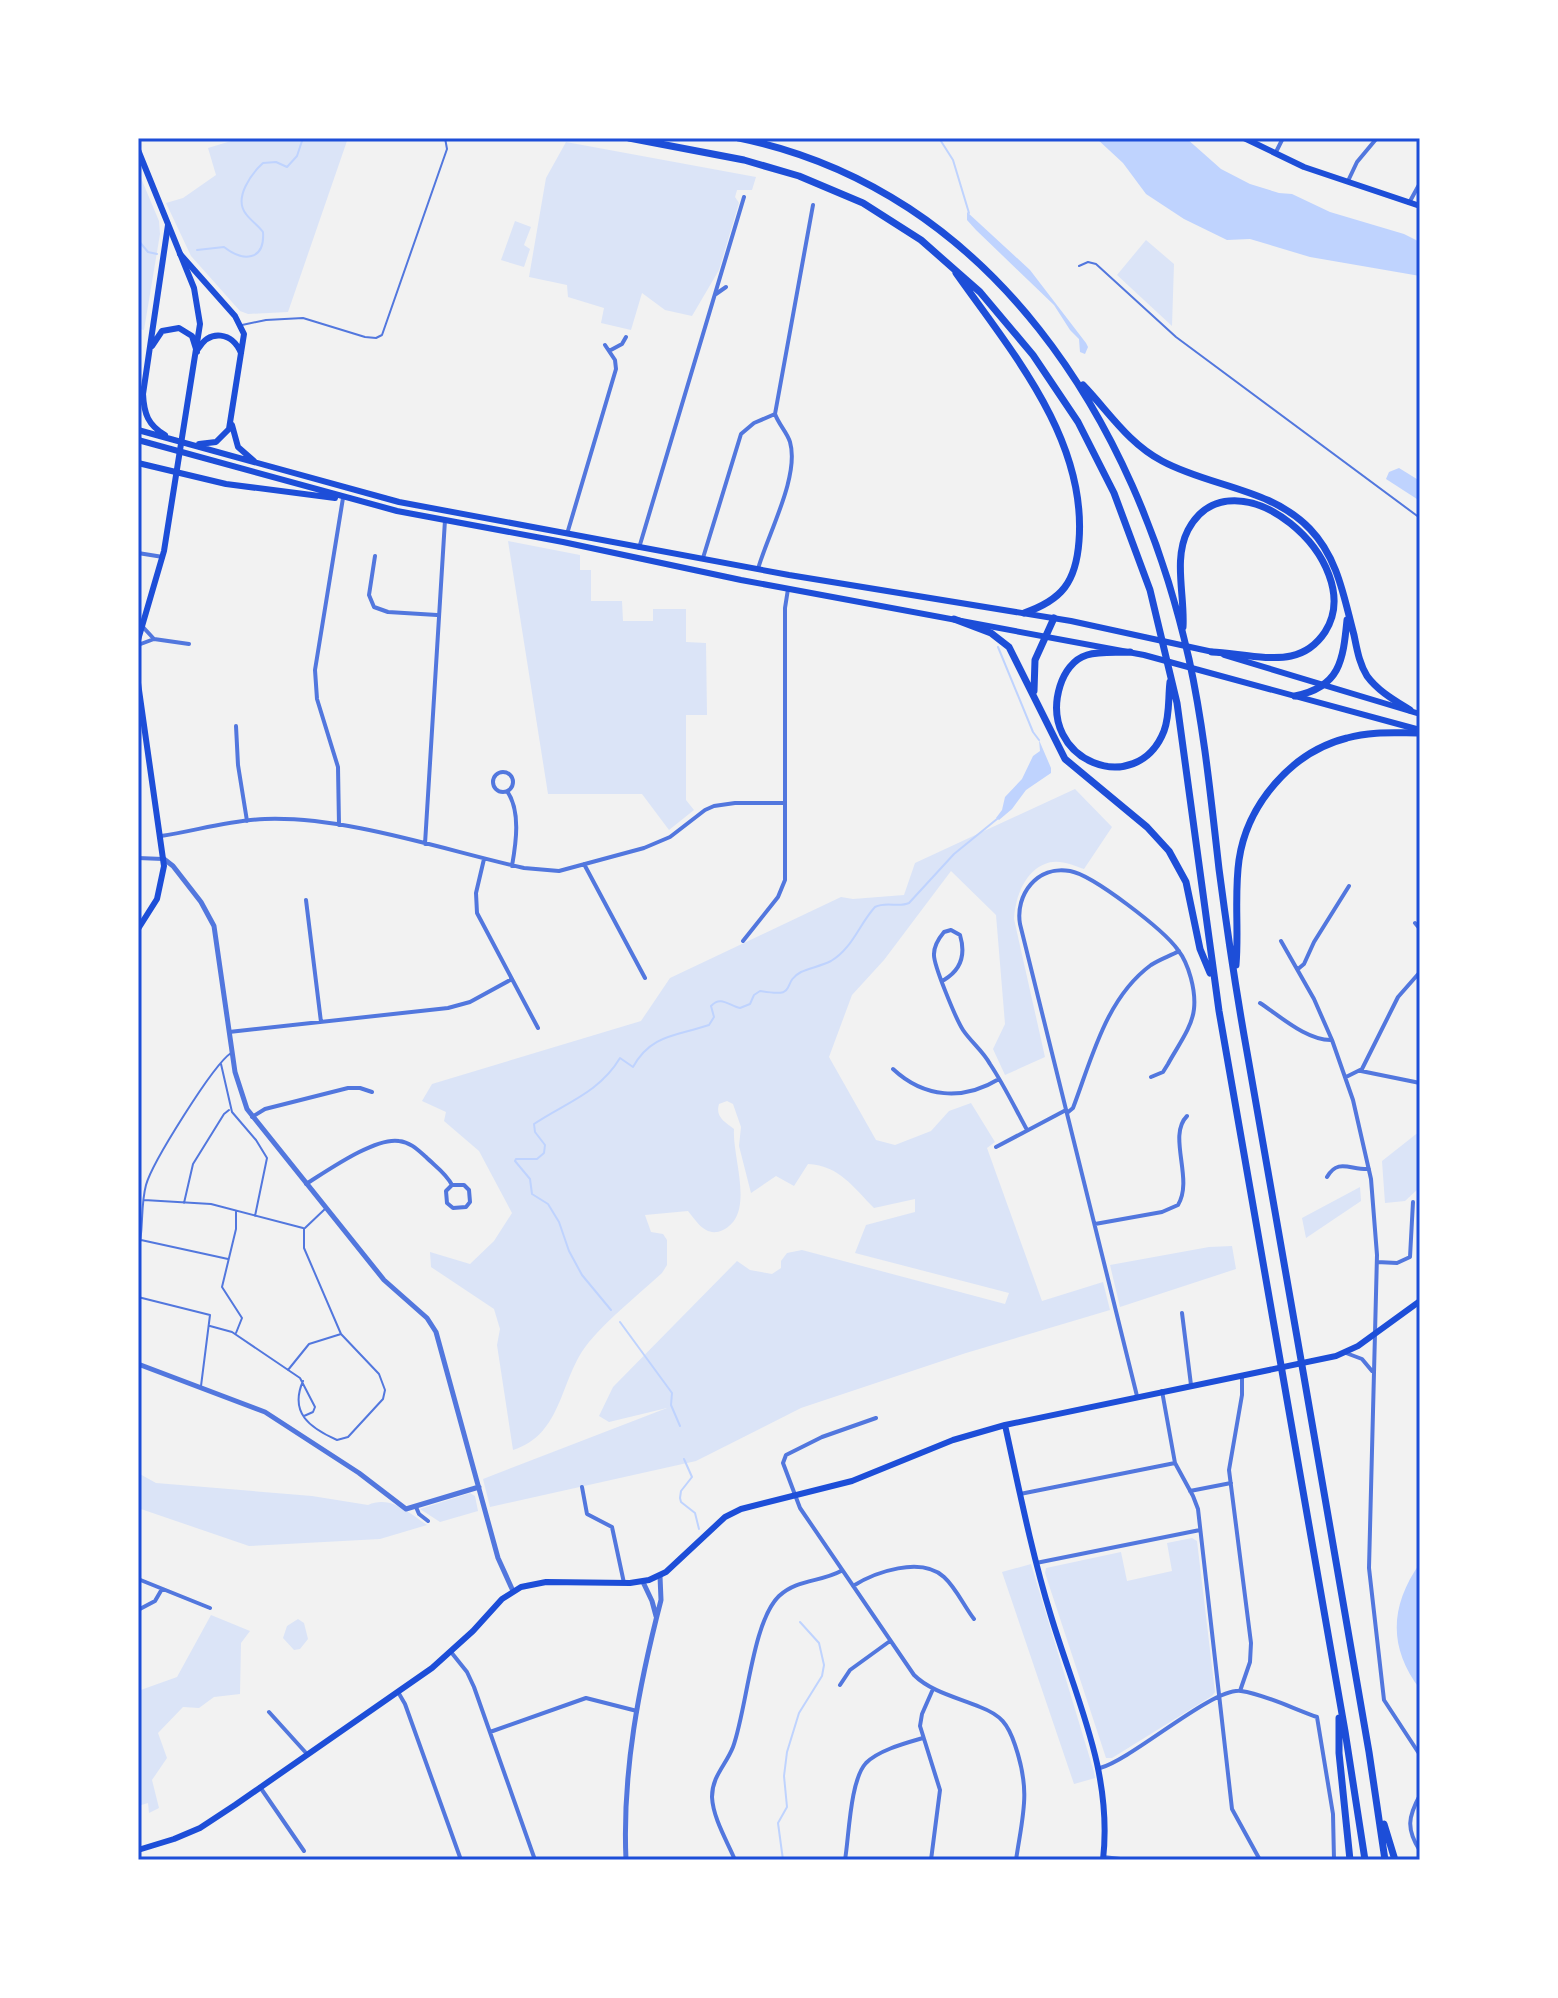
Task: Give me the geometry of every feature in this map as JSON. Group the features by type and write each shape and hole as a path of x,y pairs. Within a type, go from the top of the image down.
{"highway":[{"path":"629,138 756,163 811,180 883,215 948,261 1014,329 1053,382 1078,422 1123,514 1160,628 1184,748 1215,984 1340,1699 1365,1860"},
{"path":"739,138 791,151 836,168 888,194 964,249 1006,290 1071,373 1129,475 1155,540 1183,633 1193,680 1235,979 1385,1860"},
{"path":"948,261 1039,394 1057,432 1075,488 1080,538 1072,576 1052,601 1024,613"},
{"path":"1071,373 1101,403 1124,433 1148,453 1176,468 1269,500 1299,518 1316,535 1332,560 1367,675 1384,693 1410,710"},
{"path":"1183,633 1181,555 1184,538 1195,520 1218,504 1239,501 1255,504 1284,518 1311,544 1329,577 1334,606 1327,630 1316,643 1292,656 1212,652"},
{"path":"1295,696 1316,692 1334,675 1341,657 1347,614"},
{"path":"1034,693 1034,663 1054,618"},
{"path":"954,619 988,631 1003,641 1034,693 1065,759 1151,831 1172,856 1186,882 1200,949 1215,984"},
{"path":"1130,652 1086,655 1072,664 1062,680 1056,704 1059,726 1067,745 1084,759 1101,766 1117,766 1137,761 1149,753 1166,726 1171,676"},
{"path":"1235,979 1240,852 1252,817 1270,789 1302,760 1332,743 1370,734 1420,732"},
{"path":"1340,1699 1339,1753 1350,1860"},
{"path":"1378,1805 1395,1860"}],"main road":[{"path":"1244,138 1348,183 1420,206"},
{"path":"138,150 198,303 200,324 163,557 138,642"},
{"path":"168,225 143,394 145,414 150,424 176,441"},
{"path":"180,254 241,325 245,339 232,421 227,433 218,441 190,444"},
{"path":"150,350 158,335 174,328 183,329 192,336 197,352"},
{"path":"197,352 207,339 223,335 237,344 242,357"},
{"path":"138,402 143,394"},
{"path":"232,421 238,447 262,465"},
{"path":"138,430 377,497 702,560 1129,632 1212,652 1420,714"},
{"path":"138,440 343,498 445,520 788,589 1130,652 1420,732"},
{"path":"138,463 255,489 343,498"},
{"path":"138,683 164,859 158,896 138,929"},
{"path":"138,1850 200,1828 398,1692 451,1652 499,1601 513,1591 546,1582 643,1582 660,1576 729,1514 746,1507 852,1481 953,1440 1005,1425 1346,1353 1420,1301"},
{"path":"1005,1425 1036,1563 1100,1768 1105,1814 1103,1858"}],"street":[{"path":"1275,154 1283,138"},
{"path":"1348,183 1357,162 1377,138"},
{"path":"1409,203 1420,183"},
{"path":"639,548 744,197"},
{"path":"758,569 787,484 791,459 790,442 775,414 813,205"},
{"path":"715,295 726,287"},
{"path":"609,351 622,344 626,337"},
{"path":"567,534 616,369 615,360 605,345"},
{"path":"702,560 741,434 754,423 775,414"},
{"path":"339,825 338,767 317,699 315,670 343,498"},
{"path":"425,844 445,520"},
{"path":"138,553 163,557"},
{"path":"375,556 369,595 374,607 388,612 438,615"},
{"path":"743,941 778,897 785,883 785,608 788,589"},
{"path":"142,625 154,639"},
{"path":"138,642 154,639 189,644"},
{"path":"236,726 247,821"},
{"path":"499,773 506,773 512,780 512,786 507,791 500,792 494,787 493,780 499,773"},
{"path":"507,791 515,810 512,866"},
{"path":"161,836 273,819 339,825 549,872 655,845 714,806 785,803"},
{"path":"138,858 164,859 172,864 213,922 232,1053 240,1092 252,1117 386,1282 435,1329 500,1563 513,1591"},
{"path":"484,859 476,893 476,908 538,1028"},
{"path":"584,864 645,978"},
{"path":"1137,1396 1020,924 1019,907 1026,889 1037,878 1067,871 1079,874 1131,908 1179,951 1188,969 1194,1010 1163,1072 1151,1077"},
{"path":"1298,969 1349,886"},
{"path":"306,900 321,1022"},
{"path":"1415,923 1420,929"},
{"path":"944,980 956,972 963,954 960,935 951,930 942,934 934,950 934,962 963,1029 987,1058 1027,1130"},
{"path":"1281,941 1332,1040 1346,1077 1369,1169 1377,1262 1369,1555 1386,1706 1420,1755"},
{"path":"996,1147 1073,1108 1117,1001 1150,966 1179,951"},
{"path":"1361,1071 1398,997 1420,972"},
{"path":"229,1032 448,1008 470,1002 512,979"},
{"path":"1260,1003 1310,1035 1332,1040"},
{"path":"893,1069 917,1086 951,1095 970,1093 999,1079"},
{"path":"1346,1077 1361,1071 1420,1083"},
{"path":"252,1117 265,1109 348,1088 372,1092"},
{"path":"1095,1224 1162,1212 1178,1205 1184,1183 1179,1132 1181,1122 1187,1116"},
{"path":"306,1184 349,1158 394,1140 416,1149 452,1185"},
{"path":"1327,1177 1337,1166 1369,1169"},
{"path":"452,1185 464,1185 469,1190 470,1202 466,1207 453,1208 447,1203 446,1191 452,1185"},
{"path":"1377,1262 1397,1263 1410,1257 1413,1202"},
{"path":"1182,1313 1191,1385"},
{"path":"1346,1353 1365,1362 1374,1373"},
{"path":"138,1364 270,1415 359,1473 406,1509 479,1487"},
{"path":"1240,1691 1250,1662 1251,1643 1229,1467 1242,1395 1242,1375"},
{"path":"1162,1391 1175,1463 1197,1504 1233,1810 1260,1860"},
{"path":"876,1418 822,1437 786,1455 783,1463 794,1495 914,1675 933,1688 992,1711 1003,1719 1009,1729 1026,1785 1016,1860"},
{"path":"1020,1494 1175,1463"},
{"path":"1190,1491 1231,1483"},
{"path":"582,1487 587,1514 612,1527 624,1583"},
{"path":"416,1507 428,1521"},
{"path":"1036,1563 1200,1530"},
{"path":"853,1586 870,1577 909,1568 930,1569 947,1581 974,1619"},
{"path":"735,1860 714,1810 712,1789 716,1775 734,1744 764,1620 775,1600 789,1588 842,1570"},
{"path":"626,1860 626,1784 637,1711 661,1597 660,1576"},
{"path":"138,1579 210,1608"},
{"path":"643,1582 654,1604 656,1617"},
{"path":"138,1610 155,1601 162,1589"},
{"path":"840,1685 850,1670 890,1641"},
{"path":"451,1652 469,1677 535,1860"},
{"path":"931,1860 940,1790 923,1738 921,1717 933,1688"},
{"path":"1100,1768 1221,1696 1240,1691 1317,1717 1333,1814 1334,1860"},
{"path":"398,1692 461,1860"},
{"path":"490,1732 583,1699 596,1699 637,1711"},
{"path":"269,1712 307,1754"},
{"path":"845,1860 862,1768 873,1757 923,1738"},
{"path":"260,1787 304,1851"},
{"path":"1420,1795 1410,1814 1409,1826 1420,1851"},
{"path":"1103,1858 1129,1860"}],"lane":[{"path":"241,325 303,318 365,337 382,335 447,149 445,138"},
{"path":"1079,266 1088,262 1096,264 1176,337 1420,518"},
{"path":"138,1253 143,1199 154,1167 221,1063 232,1053"},
{"path":"221,1063 230,1110 267,1158 255,1216"},
{"path":"184,1203 193,1164 224,1114 230,1110"},
{"path":"143,1199 211,1204 304,1229"},
{"path":"303,1381 297,1398 303,1417 332,1438 344,1440 383,1399 385,1390 379,1374 341,1334 304,1246 304,1229 326,1208"},
{"path":"235,1334 242,1318 222,1287 236,1229 236,1211"},
{"path":"141,1240 229,1260"},
{"path":"138,1297 206,1312 211,1317 201,1387"},
{"path":"210,1326 235,1334 303,1381 315,1407 313,1412 303,1417"},
{"path":"288,1370 306,1347 319,1339 341,1334"}],"shaded area":[{"path":"241,138 348,138 288,312 248,314 240,311 191,256 166,203 183,198 216,175 208,148"},
{"path":"566,142 756,177 752,190 737,190 735,197 739,203 719,270 692,316 665,310 642,293 631,330 601,323 604,308 568,297 567,285 529,277 546,178"},
{"path":"138,171 159,221 160,234 144,330 138,329"},
{"path":"515,221 531,227 524,245 530,249 524,267 501,260"},
{"path":"1146,240 1174,264 1172,326 1117,275"},
{"path":"508,541 580,555 580,570 591,570 591,601 622,601 623,621 653,621 653,609 686,609 686,642 706,643 707,715 686,715 686,800 694,810 669,830 642,794 548,794"},
{"path":"1075,789 1112,827 1084,869 1055,862 1031,873 1019,895 1014,919 1045,1057 1005,1075 993,1049 1005,1024 996,915 951,871 884,960 852,995 829,1057 876,1140 895,1145 931,1131 949,1111 971,1103 995,1142 987,1148 1042,1301 1103,1282 1110,1310 966,1353 801,1408 696,1461 490,1507 483,1479 667,1408 609,1422 599,1416 613,1387 737,1261 750,1270 772,1274 781,1268 781,1261 787,1253 802,1250 1005,1304 1009,1293 855,1253 866,1225 915,1212 915,1199 874,1208 837,1173 808,1164 794,1186 776,1176 751,1193 739,1146 741,1127 733,1104 727,1101 719,1104 718,1112 734,1129 740,1199 733,1222 723,1230 712,1232 702,1228 688,1211 645,1215 651,1232 663,1234 667,1240 667,1265 589,1342 579,1356 552,1418 530,1442 513,1450 497,1345 500,1329 494,1309 431,1267 430,1252 470,1264 494,1241 512,1213 479,1151 444,1121 446,1112 422,1101 432,1084 641,1021 670,978 841,897 904,895 915,863"},
{"path":"1420,1131 1420,1187 1405,1201 1385,1203 1382,1161"},
{"path":"1360,1187 1361,1201 1306,1238 1302,1218"},
{"path":"1232,1246 1236,1269 1120,1307 1110,1265 1209,1247"},
{"path":"138,1473 156,1483 312,1496 368,1505 384,1502 399,1507 427,1525 380,1539 249,1546 138,1508"},
{"path":"470,1493 475,1496 478,1511 440,1522 420,1509"},
{"path":"1192,1538 1197,1541 1215,1692 1112,1758 1106,1758 1045,1573 1046,1568 1121,1552 1127,1581 1172,1571 1167,1543"},
{"path":"1031,1564 1094,1772 1095,1778 1074,1784 1002,1572"},
{"path":"211,1615 250,1631 241,1643 240,1694 214,1697 199,1708 183,1707 158,1733 167,1758 152,1780 159,1808 149,1813 148,1803 138,1806 138,1691 177,1677"},
{"path":"298,1619 304,1623 308,1639 300,1649 294,1650 283,1638 287,1626"}],"water":[{"path":"1096,138 1186,138 1221,169 1250,184 1292,194 1330,212 1404,234 1420,242 1420,276 1310,257 1250,239 1227,240 1184,219 1146,194 1123,163"},
{"path":"967,212 1030,270 1086,343 1085,354 1080,352 1079,339 1054,305 976,230 967,220"},
{"path":"1399,468 1420,481 1420,501 1386,479 1389,472"},
{"path":"1039,740 1051,773 1026,790 999,820 996,818 1005,797 1022,779 1033,756 1040,751"},
{"path":"1420,1563 1420,1689 1402,1658 1397,1626 1403,1595"}],"waterway":[{"path":"197,250 224,247 238,255 257,253 263,242 263,232 243,208 243,193 263,163 276,162 287,167 297,156 303,138"},
{"path":"939,138 953,160 969,213"},
{"path":"138,240 148,252 157,254"},
{"path":"998,647 1039,740"},
{"path":"611,1310 582,1275 559,1222 548,1204 532,1194 530,1179 515,1161 537,1159 544,1153 545,1145 535,1132 534,1124 592,1089 620,1058 633,1067 640,1056 657,1042 709,1025 714,1017 711,1006 718,1001 740,1008 750,1004 760,991 785,991 801,972 838,956 875,907 909,903 954,854 997,819"},
{"path":"620,1322 672,1393 671,1405 680,1426"},
{"path":"684,1459 692,1477 681,1491 680,1498 695,1513 699,1529"},
{"path":"783,1860 778,1823 787,1807 784,1776 787,1752 799,1713 822,1676 824,1665 819,1643 800,1622"}]}
